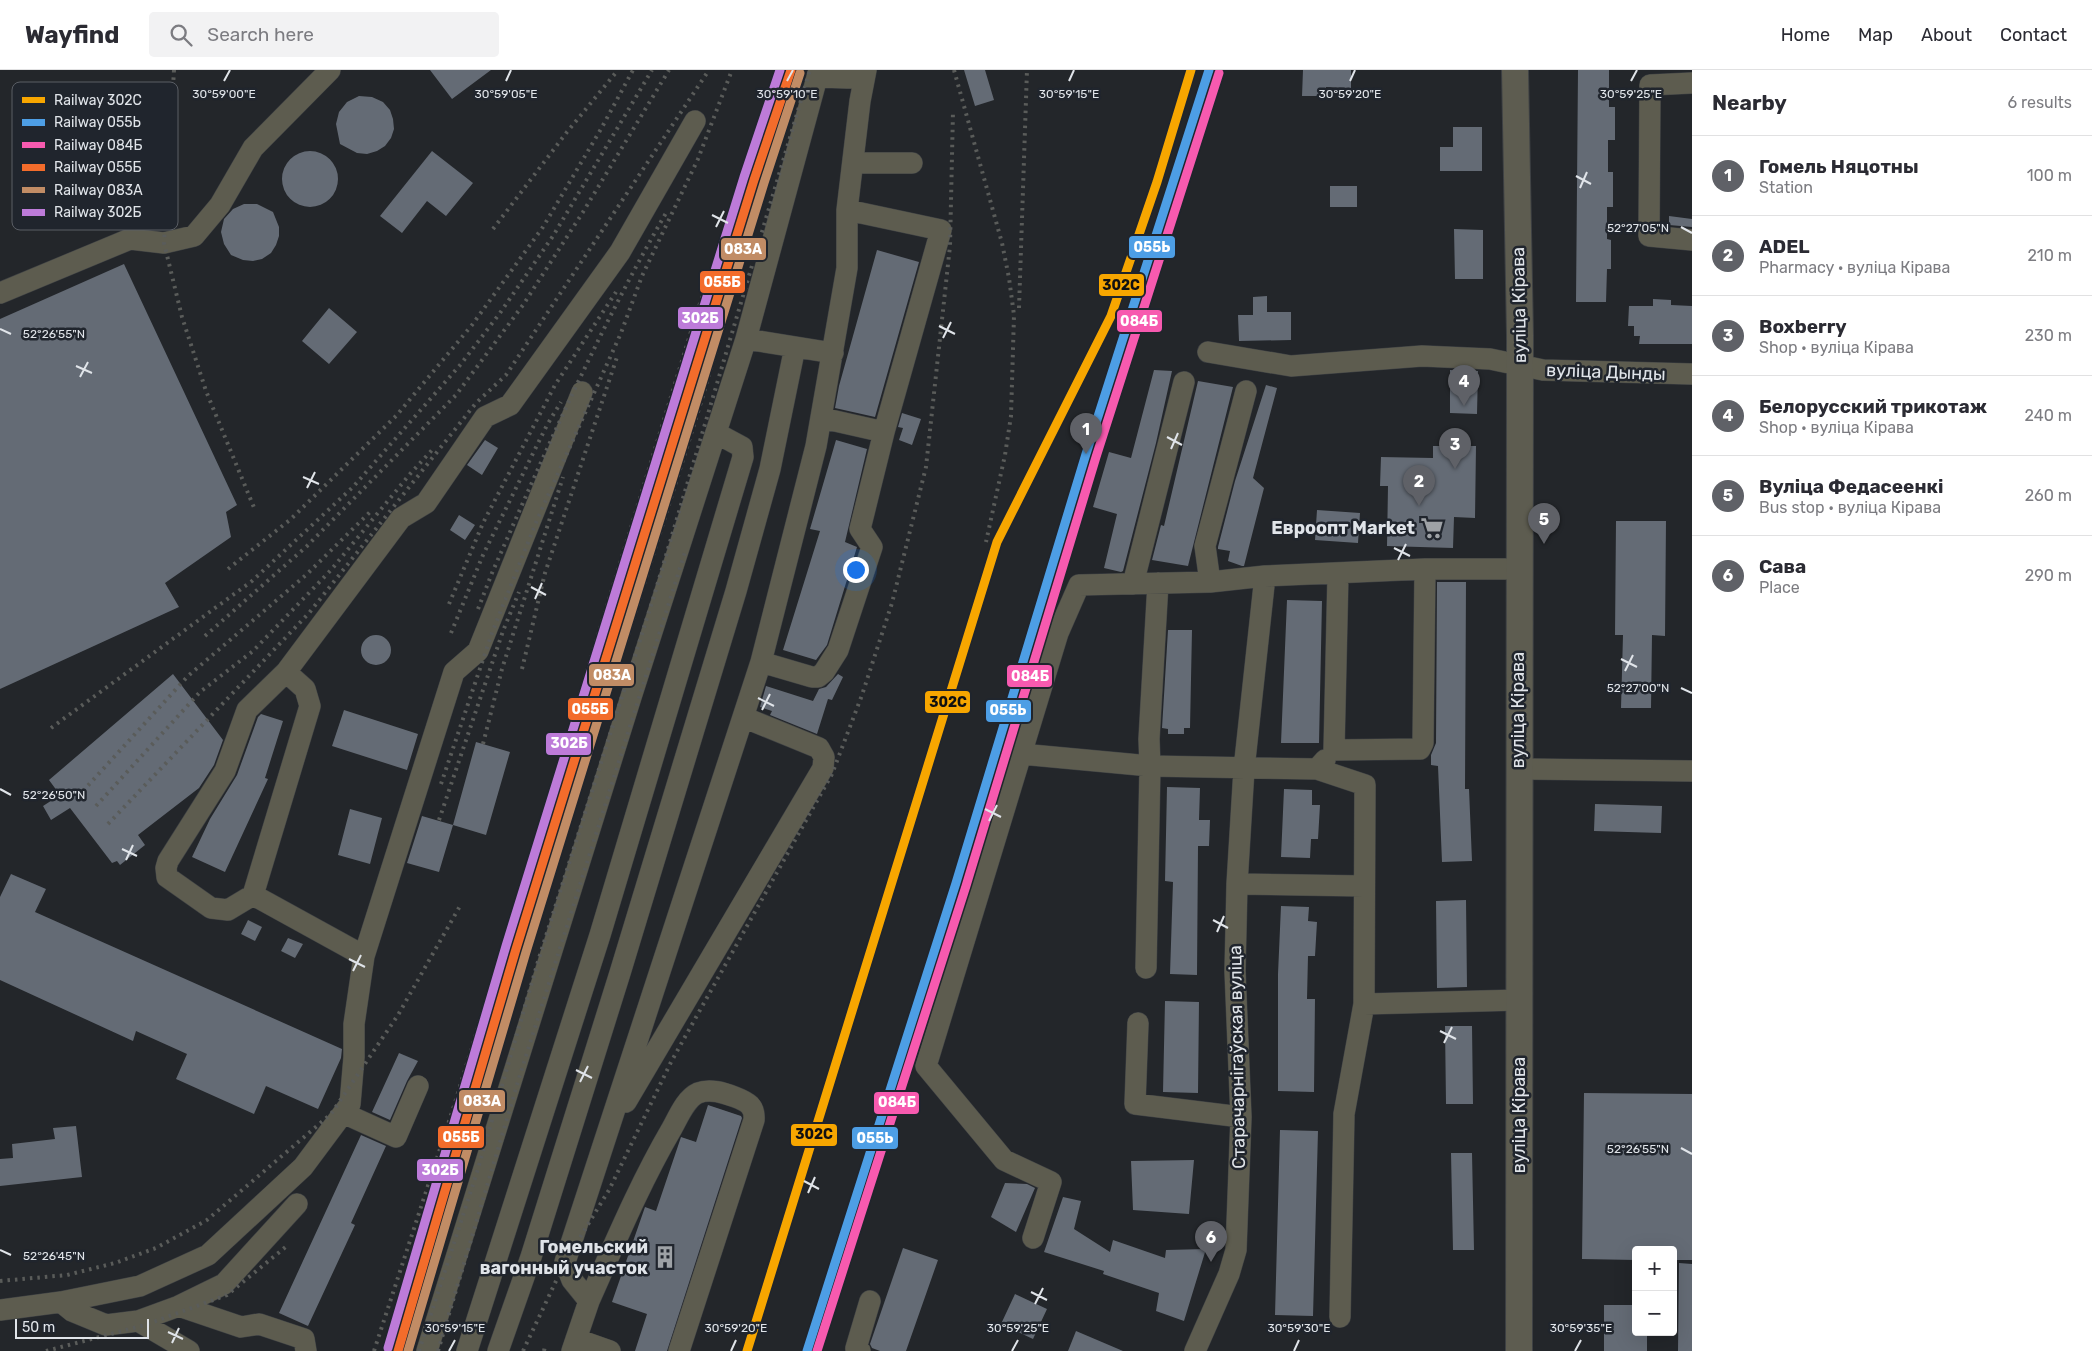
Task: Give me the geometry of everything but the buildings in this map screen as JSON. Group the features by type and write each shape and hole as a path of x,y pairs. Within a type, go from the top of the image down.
{"main road":[{"name":"вуліца Кірава","path":"1514,70 1520,367 1518,769 1520,1000 1519,1351"}],"street":[{"path":"0,293 130,239 164,243 194,236 220,205 253,148 330,70"},
{"path":"427,1351 631,697 746,340 818,73 847,78 865,73 847,210 847,268 822,418 761,662 565,1262 572,1280 589,1301"},
{"path":"1692,83 1650,84 1649,236 1692,240"},
{"path":"286,672 305,689 310,706 253,895 228,910 211,908 167,877 166,868 168,861 225,771 247,710 286,672 401,518 426,503 485,417 510,406 620,252 695,122"},
{"path":"854,163 912,163"},
{"path":"761,662 812,677 818,677 824,672 838,650 872,546 860,529 884,432 941,230 847,210"},
{"path":"746,340 833,353"},
{"path":"498,1351 611,1002 733,601 770,469 795,347"},
{"name":"вуліца Дынды","path":"1208,352 1291,366 1422,356 1490,359 1520,367 1571,372 1692,374"},
{"path":"1133,584 1184,382"},
{"path":"1210,582 1205,546 1246,391"},
{"path":"0,1310 61,1302 140,1286 208,1255 303,1167 350,1104 354,1057 354,1024 364,956 454,672 478,651 582,392"},
{"path":"822,418 884,432"},
{"path":"467,1351 600,935 743,457 742,447 716,433"},
{"path":"1334,750 1420,749 1423,743 1424,569"},
{"path":"1032,1238 1051,1182 1004,1160 926,1066 1058,632 1079,585 1210,582 1265,576 1424,569 1519,569"},
{"path":"1317,769 1334,750 1338,574"},
{"name":"Старачарнігаўская вуліца","path":"1195,1351 1230,1274 1236,1250 1241,1117 1235,971 1237,884 1244,769 1265,576"},
{"path":"1146,968 1149,740 1158,583"},
{"path":"606,1137 822,768 824,757 819,748 743,717"},
{"path":"1021,754 1150,766 1317,769 1366,785 1364,1004 1344,1114 1340,1317"},
{"path":"1518,769 1692,771"},
{"path":"1237,884 1364,886"},
{"path":"253,895 364,956"},
{"path":"1364,1004 1520,1000"},
{"path":"1138,1023 1135,1104 1241,1117"},
{"path":"343,1112 396,1137 418,1086"},
{"path":"610,1351 574,1345 589,1301 649,1168 688,1102 698,1093 709,1091 725,1093 752,1106 755,1112 754,1120 679,1351"},
{"path":"61,1302 72,1311 106,1325 138,1321 179,1306 224,1284 297,1204"},
{"path":"860,1351 856,1348 870,1301"},
{"path":"179,1306 241,1327 259,1324 304,1339 306,1351"},
{"path":"138,1321 189,1351"}],"railway":[{"path":"173,82 174,70"},
{"path":"493,229 567,132 618,70"},
{"path":"228,569 291,519 396,416 472,325 543,227 601,129 633,70"},
{"path":"51,728 252,581 353,487 461,364 500,313 553,236 652,70"},
{"path":"205,636 307,546 456,395 523,305 583,212 669,70"},
{"path":"108,824 309,613 476,403 506,375 709,70"},
{"path":"441,784 492,633 537,520 621,333 642,276 698,159 732,70"},
{"path":"374,1351 454,1106 697,312 782,70"},
{"path":"408,1351 424,1295 468,1160 528,954 702,399 797,70"},
{"path":"419,1351 477,1172 539,958 654,596 810,70"},
{"path":"954,70 1002,243 1014,315 1011,416 1005,455 986,542"},
{"path":"1019,308 1027,70"},
{"path":"523,1351 565,1262 609,1190 671,1062 832,774 862,695 892,603 926,467 950,246 953,111"},
{"path":"478,609 512,527 574,390 618,301 666,213"},
{"path":"165,230 164,243 182,317 206,391 255,510"},
{"path":"449,604 483,523 555,385 616,292"},
{"path":"522,669 545,573 618,354"},
{"path":"451,633 483,555 547,425 561,402"},
{"path":"96,806 200,692 253,651 331,570 432,450"},
{"path":"483,744 502,669 563,477"},
{"path":"83,791 188,676 306,575 370,512"},
{"path":"438,1351 520,1075 686,549"},
{"path":"439,820 503,631 519,592"},
{"path":"0,1281 67,1275 115,1263 156,1248 207,1220 331,1114 398,1015 460,906"},
{"path":"46,1351 145,1325 227,1295 288,1245"},
{"path":"544,1351 545,1346"}],"rail line":[{"name":"302Б","path":"388,1348 506,946 744,177 780,70"},
{"name":"055Б","path":"398,1351 516,949 754,180 791,70"},
{"name":"302С","path":"747,1351 997,542 1111,316 1157,182 1191,70"},
{"name":"055Ь","path":"807,1351 956,883 1086,454 1209,70"},
{"name":"083А","path":"408,1351 526,952 764,183 800,73"},
{"name":"084Б","path":"817,1351 966,886 1096,457 1219,73"}],"place":[{"name":"Белорусский трикотаж","path":"1464,406"},
{"name":"Гомель Няцотны","path":"1086,454"},
{"name":"Boxberry","path":"1455,469"},
{"name":"ADEL","path":"1419,506"},
{"name":"Евроопт Market","path":"1432,528"},
{"name":"Вуліца Федасеенкі","path":"1544,544"},
{"name":"Гомельский вагонный участок","path":"665,1257"},
{"name":"Сава","path":"1211,1262"}]}
